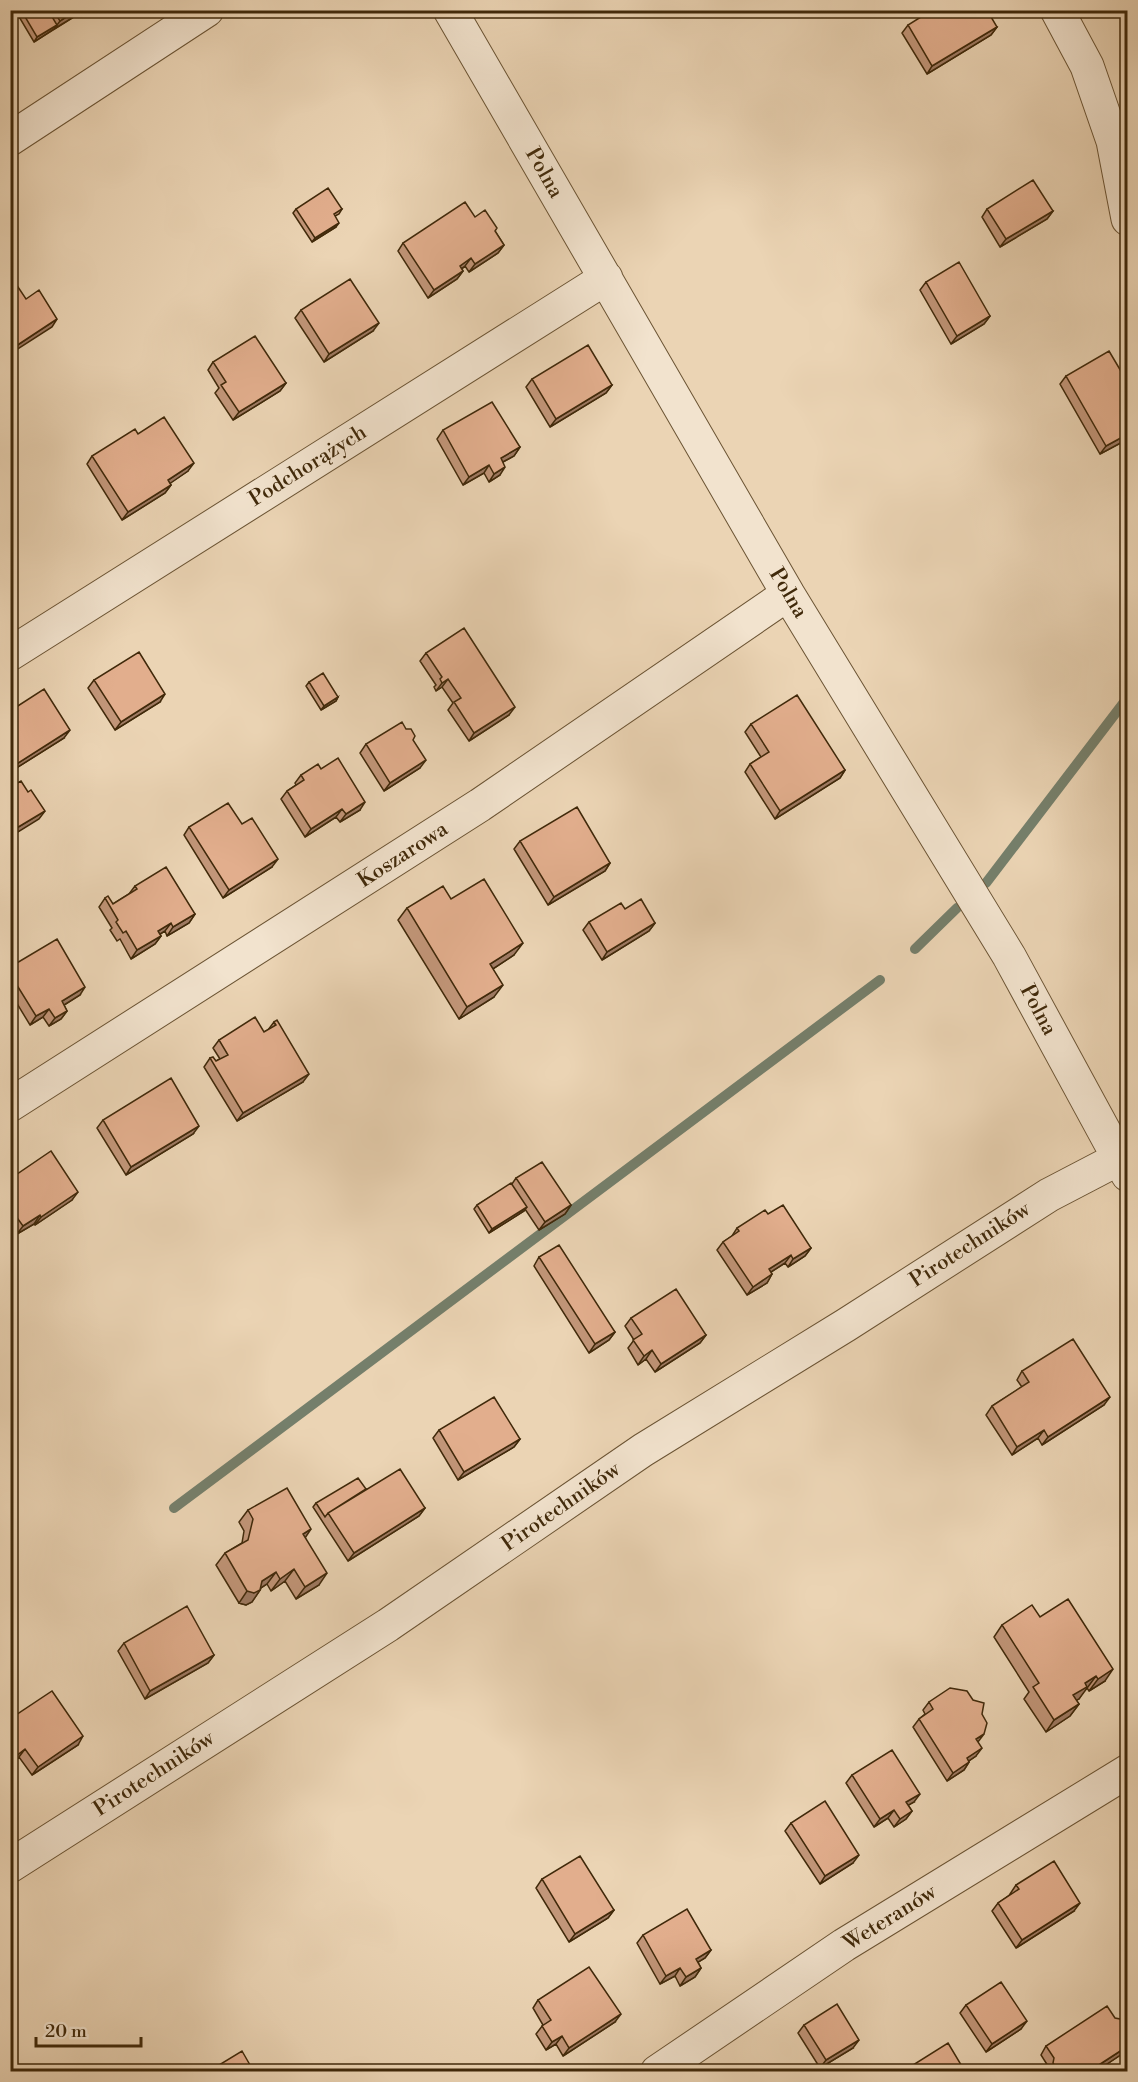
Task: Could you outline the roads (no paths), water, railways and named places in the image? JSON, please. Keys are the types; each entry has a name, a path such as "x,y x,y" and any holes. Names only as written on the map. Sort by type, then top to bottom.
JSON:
{"street":[{"path":"10,138 207,10"},
{"name":"Polna","path":"450,10 788,594 1009,956 1123,1167"},
{"path":"1057,10 1087,66 1113,141 1128,219"},
{"name":"Podchorążych","path":"10,654 606,278"},
{"name":"Koszarowa","path":"10,1105 480,805 788,594"},
{"name":"Pirotechników","path":"10,1866 388,1626 643,1450 846,1325 1048,1195 1123,1167"},
{"name":"Weteranów","path":"657,2072 844,1945 1128,1771"}],"waterway":[{"path":"986,883 1128,697"},
{"path":"915,949 957,908"},
{"path":"174,1508 880,980"}]}
